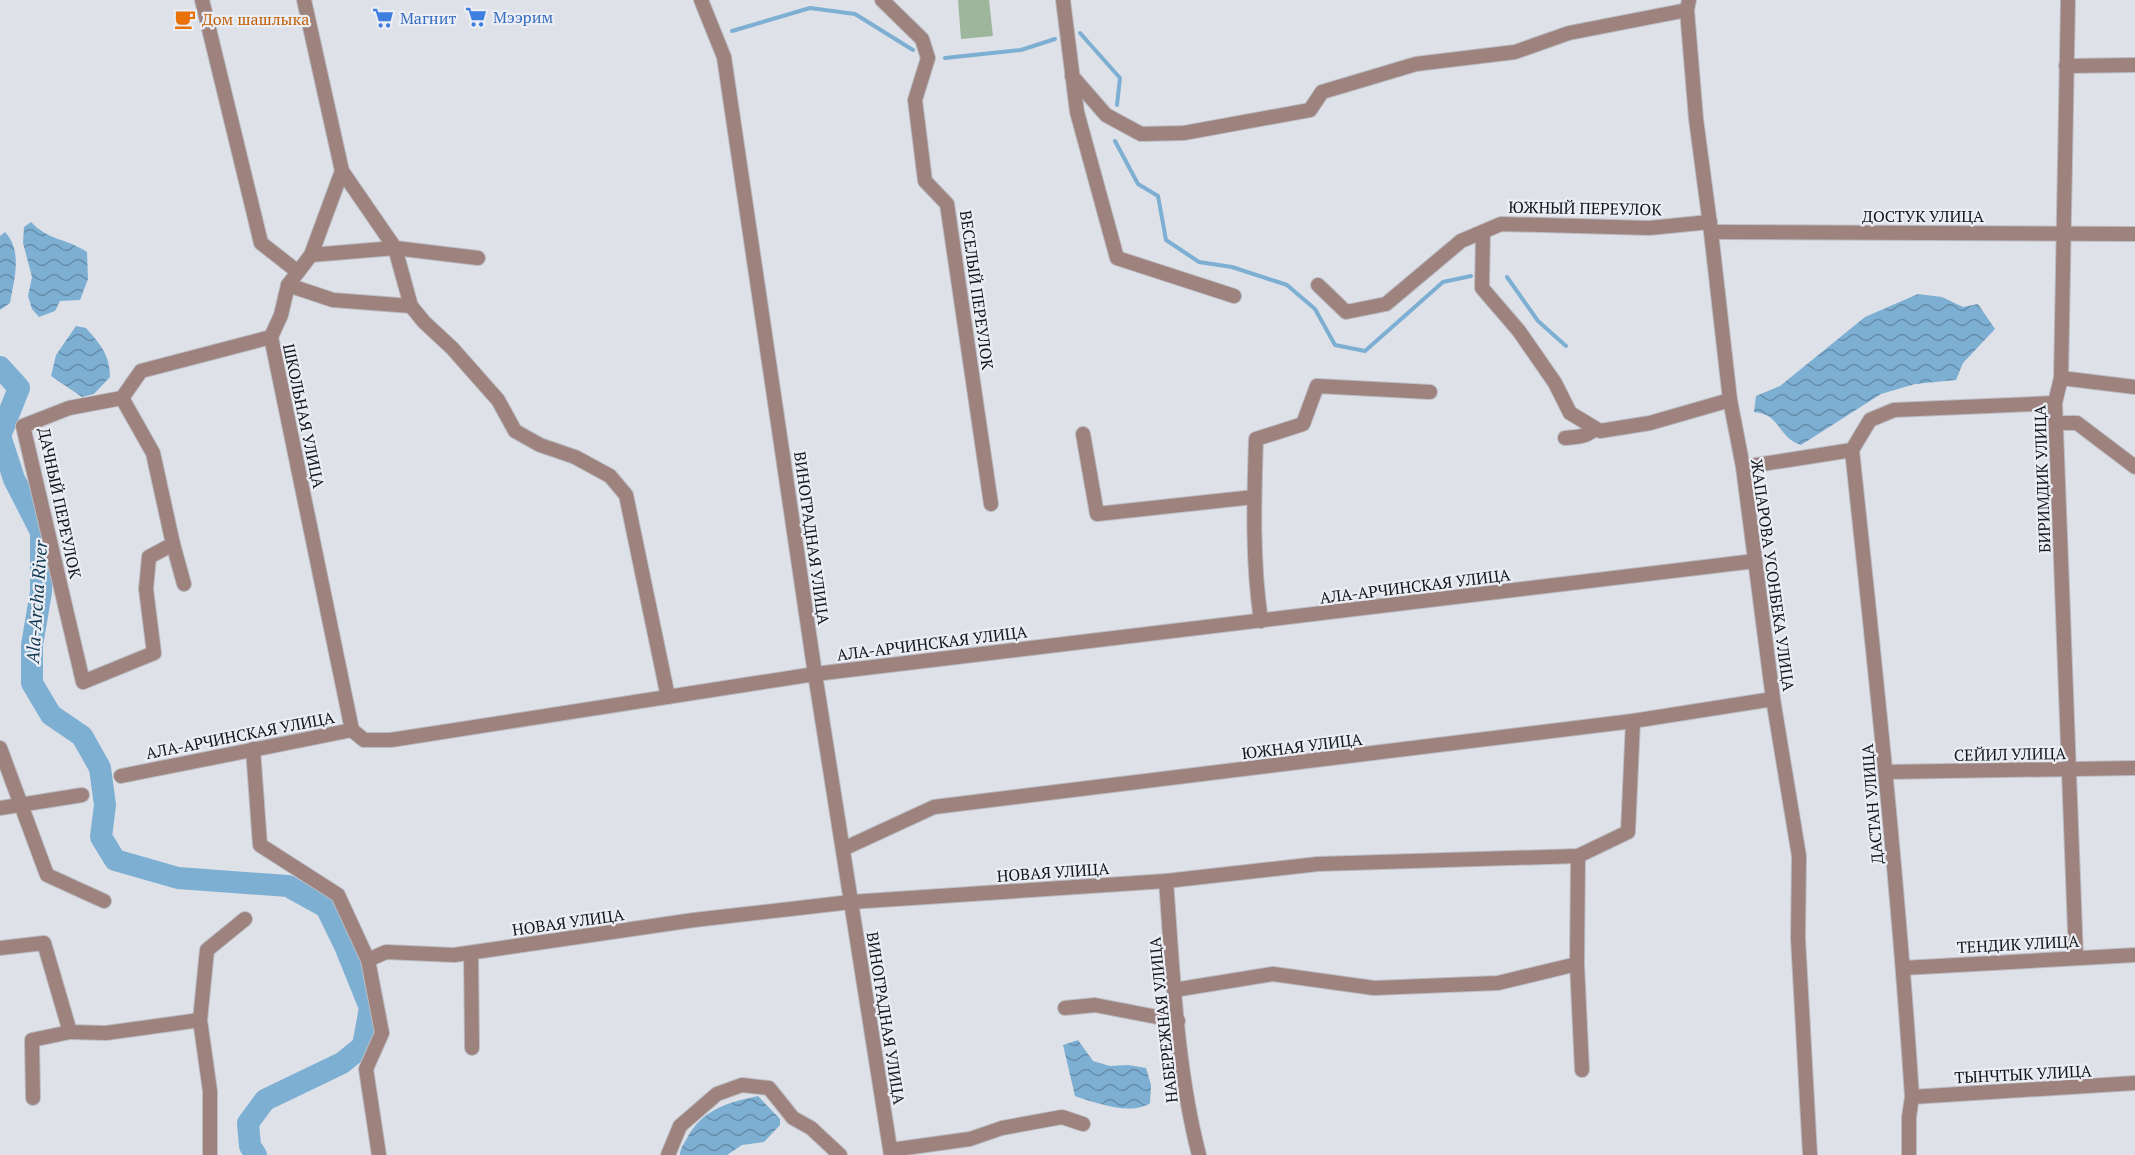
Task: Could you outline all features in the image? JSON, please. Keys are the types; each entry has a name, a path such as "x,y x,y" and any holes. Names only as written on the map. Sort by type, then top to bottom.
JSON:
{"street":[{"path":"202,0 261,243 298,272"},
{"path":"304,0 342,171 395,248 411,306 498,400 514,431 540,445 575,457 610,476 626,495 668,697"},
{"name":"ВИНОГРАДНАЯ УЛИЦА","path":"701,0 724,57 815,674 891,1153"},
{"name":"ВЕСЕЛЫЙ ПЕРЕУЛОК","path":"882,0 921,39 928,58 915,100 925,181 947,204 991,504"},
{"path":"1063,0 1077,112 1117,258 1234,296"},
{"name":"БИРИМДИК УЛИЦА","path":"2068,0 2061,378 2055,403 2055,423 2076,957"},
{"path":"1072,76 1106,116 1141,134 1184,133 1310,110 1322,92 1416,64 1515,52 1569,33 1688,5"},
{"name":"ЖАПАРОВА УСОНБЕКА УЛИЦА","path":"1688,5 1696,119 1730,400 1743,467 1773,699 1799,856 1798,938 1810,1155"},
{"path":"2066,66 2135,65"},
{"name":"ШКОЛЬНАЯ УЛИЦА","path":"342,171 311,255 288,285 281,315 272,336 352,730"},
{"name":"ЮЖНЫЙ ПЕРЕУЛОК","path":"1318,285 1346,312 1386,304 1461,241 1501,224 1649,228 1710,227"},
{"name":"ДОСТУК УЛИЦА","path":"1710,227 2135,234"},
{"path":"1483,232 1482,288 1519,331 1555,384 1570,413 1600,431 1650,423 1730,400"},
{"path":"311,255 395,248 478,258"},
{"path":"288,285 333,300 411,306"},
{"path":"184,585 172,544 153,453 122,398 141,371 272,336"},
{"path":"2061,378 2135,387"},
{"path":"1261,621 1256,589 1254,497 1256,439 1303,424 1317,386 1430,392"},
{"name":"ДАЧНЫЙ ПЕРЕУЛОК","path":"122,398 69,408 23,426 82,682 154,653 146,589 149,557 172,544"},
{"path":"1743,467 1852,450 1870,420 1894,410 2055,403"},
{"path":"2055,423 2077,423 2135,467"},
{"path":"1565,438 1580,437 1595,429"},
{"path":"1083,434 1097,514 1254,497"},
{"name":"ДАСТАН УЛИЦА","path":"1852,450 1904,968 1912,1097 1909,1117 1909,1155"},
{"name":"АЛА-АРЧИНСКАЯ УЛИЦА","path":"121,776 352,730 364,740 391,740 815,674 1755,561"},
{"name":"ЮЖНАЯ УЛИЦА","path":"843,849 934,807 1634,721 1773,699"},
{"name":"НОВАЯ УЛИЦА","path":"368,960 386,952 454,955 694,920 851,902 1166,881 1318,864 1578,856 1628,832 1634,721"},
{"path":"0,748 47,875 104,901"},
{"path":"253,749 260,845 338,895 368,960 382,1033 366,1070 380,1155"},
{"name":"СЕЙИЛ УЛИЦА","path":"1886,772 2135,768"},
{"path":"0,808 82,795"},
{"path":"1578,856 1577,964 1582,1070"},
{"name":"НАБЕРЕЖНАЯ УЛИЦА","path":"1166,881 1174,990 1190,1119 1199,1155"},
{"path":"210,1155 210,1091 200,1020 207,950 245,919"},
{"path":"0,948 44,943 70,1032"},
{"path":"471,953 472,1048"},
{"name":"ТЕНДИК УЛИЦА","path":"1904,968 2135,955"},
{"path":"1174,990 1273,974 1374,988 1498,983 1577,964"},
{"path":"1065,1008 1095,1005 1178,1021"},
{"path":"33,1098 32,1040 70,1032 106,1034 200,1020"},
{"name":"ТЫНЧТЫК УЛИЦА","path":"1912,1097 2135,1083"},
{"path":"668,1155 680,1126 717,1094 742,1085 769,1088 794,1118 812,1128 840,1155"},
{"path":"1901,1155 1909,1117"},
{"path":"891,1153 970,1139 1002,1128 1062,1118 1083,1124"}],"green space":[{"path":"958,0 989,0 993,36 961,39"}],"water":[{"path":"31,222 44,233 87,252 88,279 80,300 60,301 55,311 39,317 32,309 28,296 32,277 23,243 24,227"},
{"path":"5,232 14,248 16,266 10,303 0,310 0,236"},
{"path":"1918,294 1942,297 1963,307 1978,304 1995,329 1963,363 1956,380 1915,384 1881,394 1801,445 1787,437 1769,417 1754,412 1756,396 1780,386 1865,317"},
{"path":"76,326 86,328 96,339 106,356 110,369 110,377 94,394 82,397 51,376 56,355"},
{"path":"1078,1040 1093,1061 1110,1066 1128,1065 1146,1068 1151,1085 1150,1103 1134,1108 1113,1107 1075,1096 1063,1045"},
{"path":"758,1096 780,1119 780,1125 764,1142 742,1145 727,1155 680,1155 682,1146 700,1120 726,1105"}],"waterway":[{"path":"732,31 810,8 855,14 913,50"},
{"path":"1080,33 1120,78 1117,105"},
{"path":"945,58 1021,50 1055,39"},
{"path":"1115,141 1138,184 1158,196 1166,240 1199,262 1232,267 1287,285 1315,309 1335,345 1365,351 1443,282 1471,276"},
{"path":"1507,277 1538,321 1566,346"},
{"name":"Ala-Archa River","path":"0,367 19,388 0,436 14,479 41,532 41,592 32,645 32,683 51,715 82,736 100,768 105,805 101,837 115,860 178,878 288,886 326,907 345,946 370,1008 363,1046 342,1063 265,1100 248,1123 250,1146 256,1155"}],"place":[{"name":"Мээрим","path":"476,17"},
{"name":"Магнит","path":"383,18"},
{"name":"Дом шашлыка","path":"185,19"}]}
